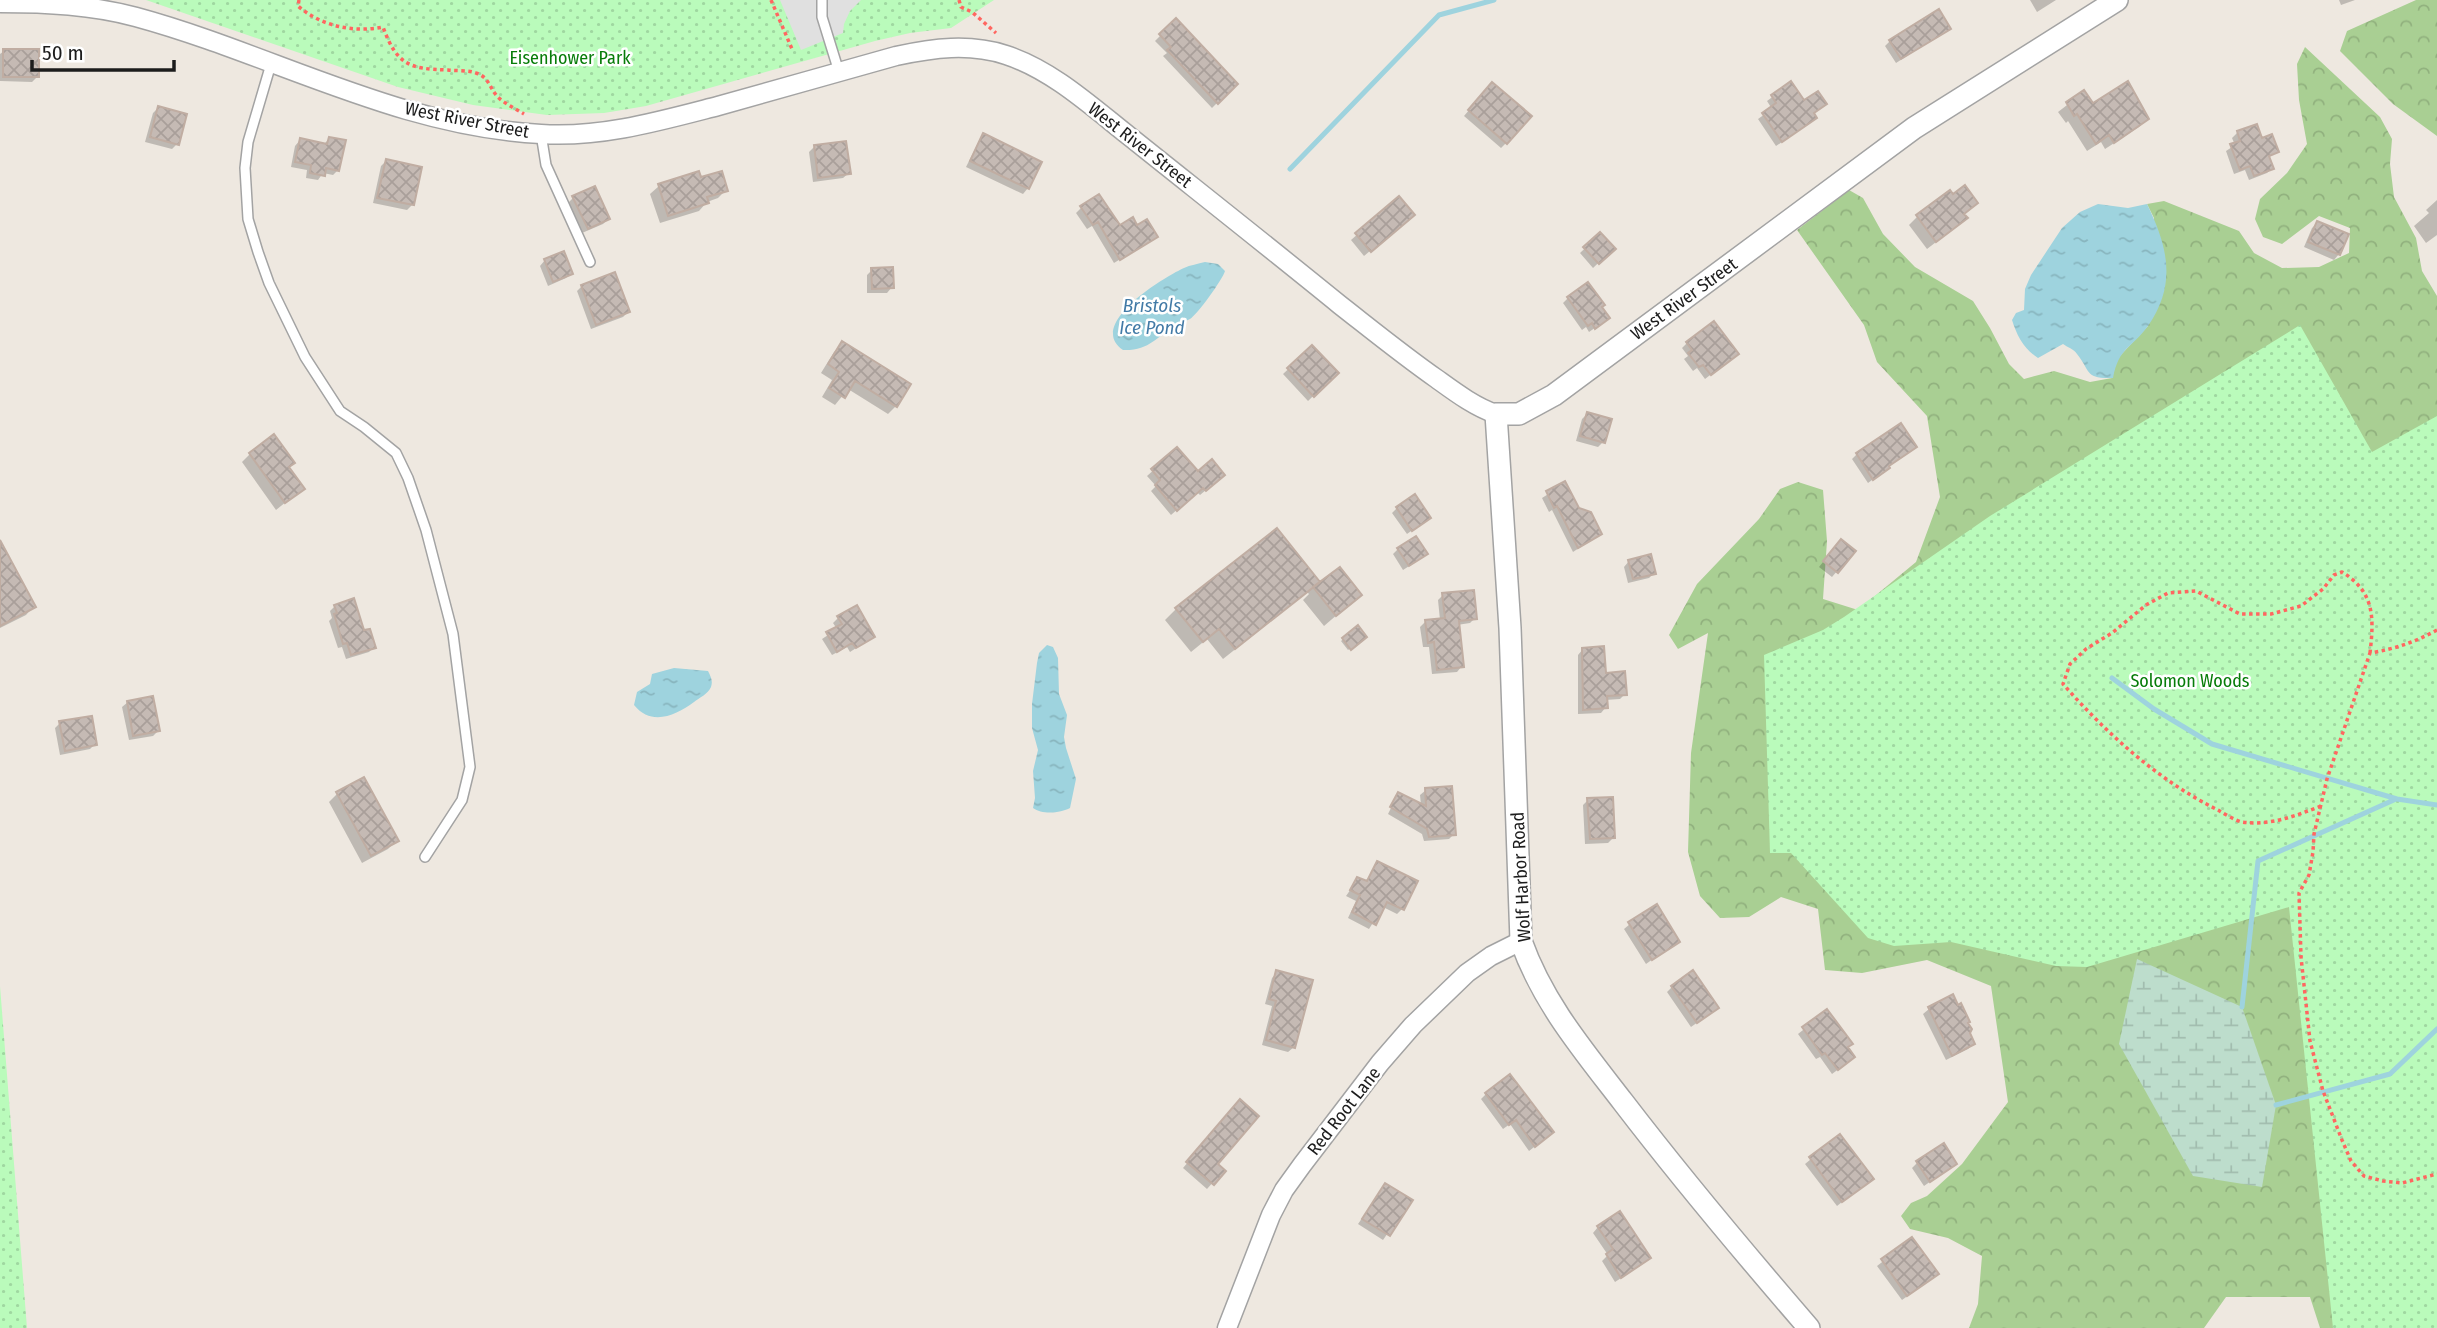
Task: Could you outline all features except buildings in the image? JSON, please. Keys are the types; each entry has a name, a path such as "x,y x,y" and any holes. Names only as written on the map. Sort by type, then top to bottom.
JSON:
{"street":[{"name":"West River Street","path":"0,3 92,8 136,17 410,111 472,125 541,134 583,134 649,123 896,56 946,47 989,50 1027,63 1052,77 1404,356 1482,409 1511,416 1526,412 1554,395 1914,128 2117,0"},
{"name":"Wolf Harbor Road","path":"1496,414 1510,628 1521,941 1538,982 1570,1035 1736,1244 1808,1328"},
{"name":"Red Root Lane","path":"1227,1328 1271,1215 1284,1190 1302,1165 1380,1063 1413,1026 1467,973 1491,956 1521,941"}],"lane":[{"path":"822,0 822,17 839,72"},
{"path":"271,64 248,142 245,168 248,219 258,252 269,283 305,357 340,411 396,453 408,478 426,530 453,634 470,767 462,800 425,857"},
{"path":"541,134 546,165 590,261"}],"path":[{"path":"299,0 298,6 312,18 363,31 383,27 390,48 397,57 410,65 476,73 488,80 498,97 528,117 541,134"},
{"path":"771,0 792,49"},
{"path":"2321,806 2270,822 2239,821 2203,803 2148,765 2090,714 2063,684 2070,664 2146,605 2168,593 2196,591 2240,614 2271,614 2301,606 2323,589 2334,575 2342,572 2353,579 2372,607 2374,626 2370,653 2345,732 2335,751 2314,834 2309,875 2299,893 2310,1041 2323,1091 2351,1161 2364,1176 2402,1183 2437,1174"},
{"path":"2370,653 2394,649 2437,630"}],"green space":[{"name":"Eisenhower Park","path":"146,0 994,0 951,28 875,41 646,106 604,113 547,115 473,105 398,87"},
{"path":"2416,0 2437,0 2437,136 2393,104 2340,51 2347,31"},
{"path":"2305,47 2380,117 2392,139 2390,164 2394,197 2416,238 2422,271 2437,296 2437,1328 2320,1328 2310,1297 2226,1297 2204,1328 1969,1328 1978,1304 1982,1256 1948,1238 1910,1229 1901,1216 1911,1203 1927,1196 1962,1164 2008,1102 1991,986 1927,960 1862,973 1825,970 1818,909 1781,897 1749,917 1720,918 1700,896 1688,852 1691,753 1708,633 1678,649 1669,635 1697,584 1759,519 1780,489 1798,482 1823,490 1827,541 1823,599 1858,610 1916,562 1940,497 1927,416 1877,362 1864,325 1797,230 1849,190 1863,198 1883,234 1915,267 1973,301 2009,364 2024,379 2054,371 2090,382 2112,378 2117,359 2148,326 2154,218 2147,204 2164,201 2239,231 2254,253 2282,268 2319,267 2349,253 2350,228 2319,216 2282,244 2263,237 2255,219 2260,199 2287,173 2307,144 2299,100 2297,64"},
{"name":"Solomon Woods","path":"2300,325 2372,452 2437,416 2437,1328 2333,1328 2289,907 2087,967 2056,966 1951,942 1894,946 1868,938 1791,853 1770,853 1764,655 1823,630 1990,516"},
{"path":"2137,959 2242,1007 2276,1105 2262,1187 2193,1176 2119,1044"},
{"path":"0,986 27,1328 0,1328"}],"shaded area":[{"path":"780,0 861,0 850,11 843,33 801,50"}],"water":[{"path":"2098,204 2128,208 2147,204 2160,235 2166,265 2163,295 2157,310 2142,334 2122,354 2113,378 2097,377 2089,373 2076,352 2063,344 2038,358 2022,342 2012,320 2016,313 2024,310 2025,289 2031,275 2062,228 2080,212"},
{"name":"Bristols Ice Pond","path":"1205,262 1218,264 1225,271 1215,289 1193,316 1146,346 1123,350 1114,340 1114,328 1131,303 1174,273"},
{"path":"1047,645 1053,647 1058,658 1059,694 1067,715 1064,737 1076,779 1070,808 1041,812 1033,808 1033,771 1038,750 1032,728 1032,704 1039,653"},
{"path":"674,668 708,671 712,681 710,689 687,707 664,717 648,716 641,712 634,705 637,692 650,684 652,674"}],"waterway":[{"path":"1290,169 1439,15 1494,0"},
{"path":"2112,678 2154,709 2212,744 2397,799 2437,805"},
{"path":"2242,1007 2258,861 2396,799"},
{"path":"2276,1105 2390,1074 2437,1029"}]}
